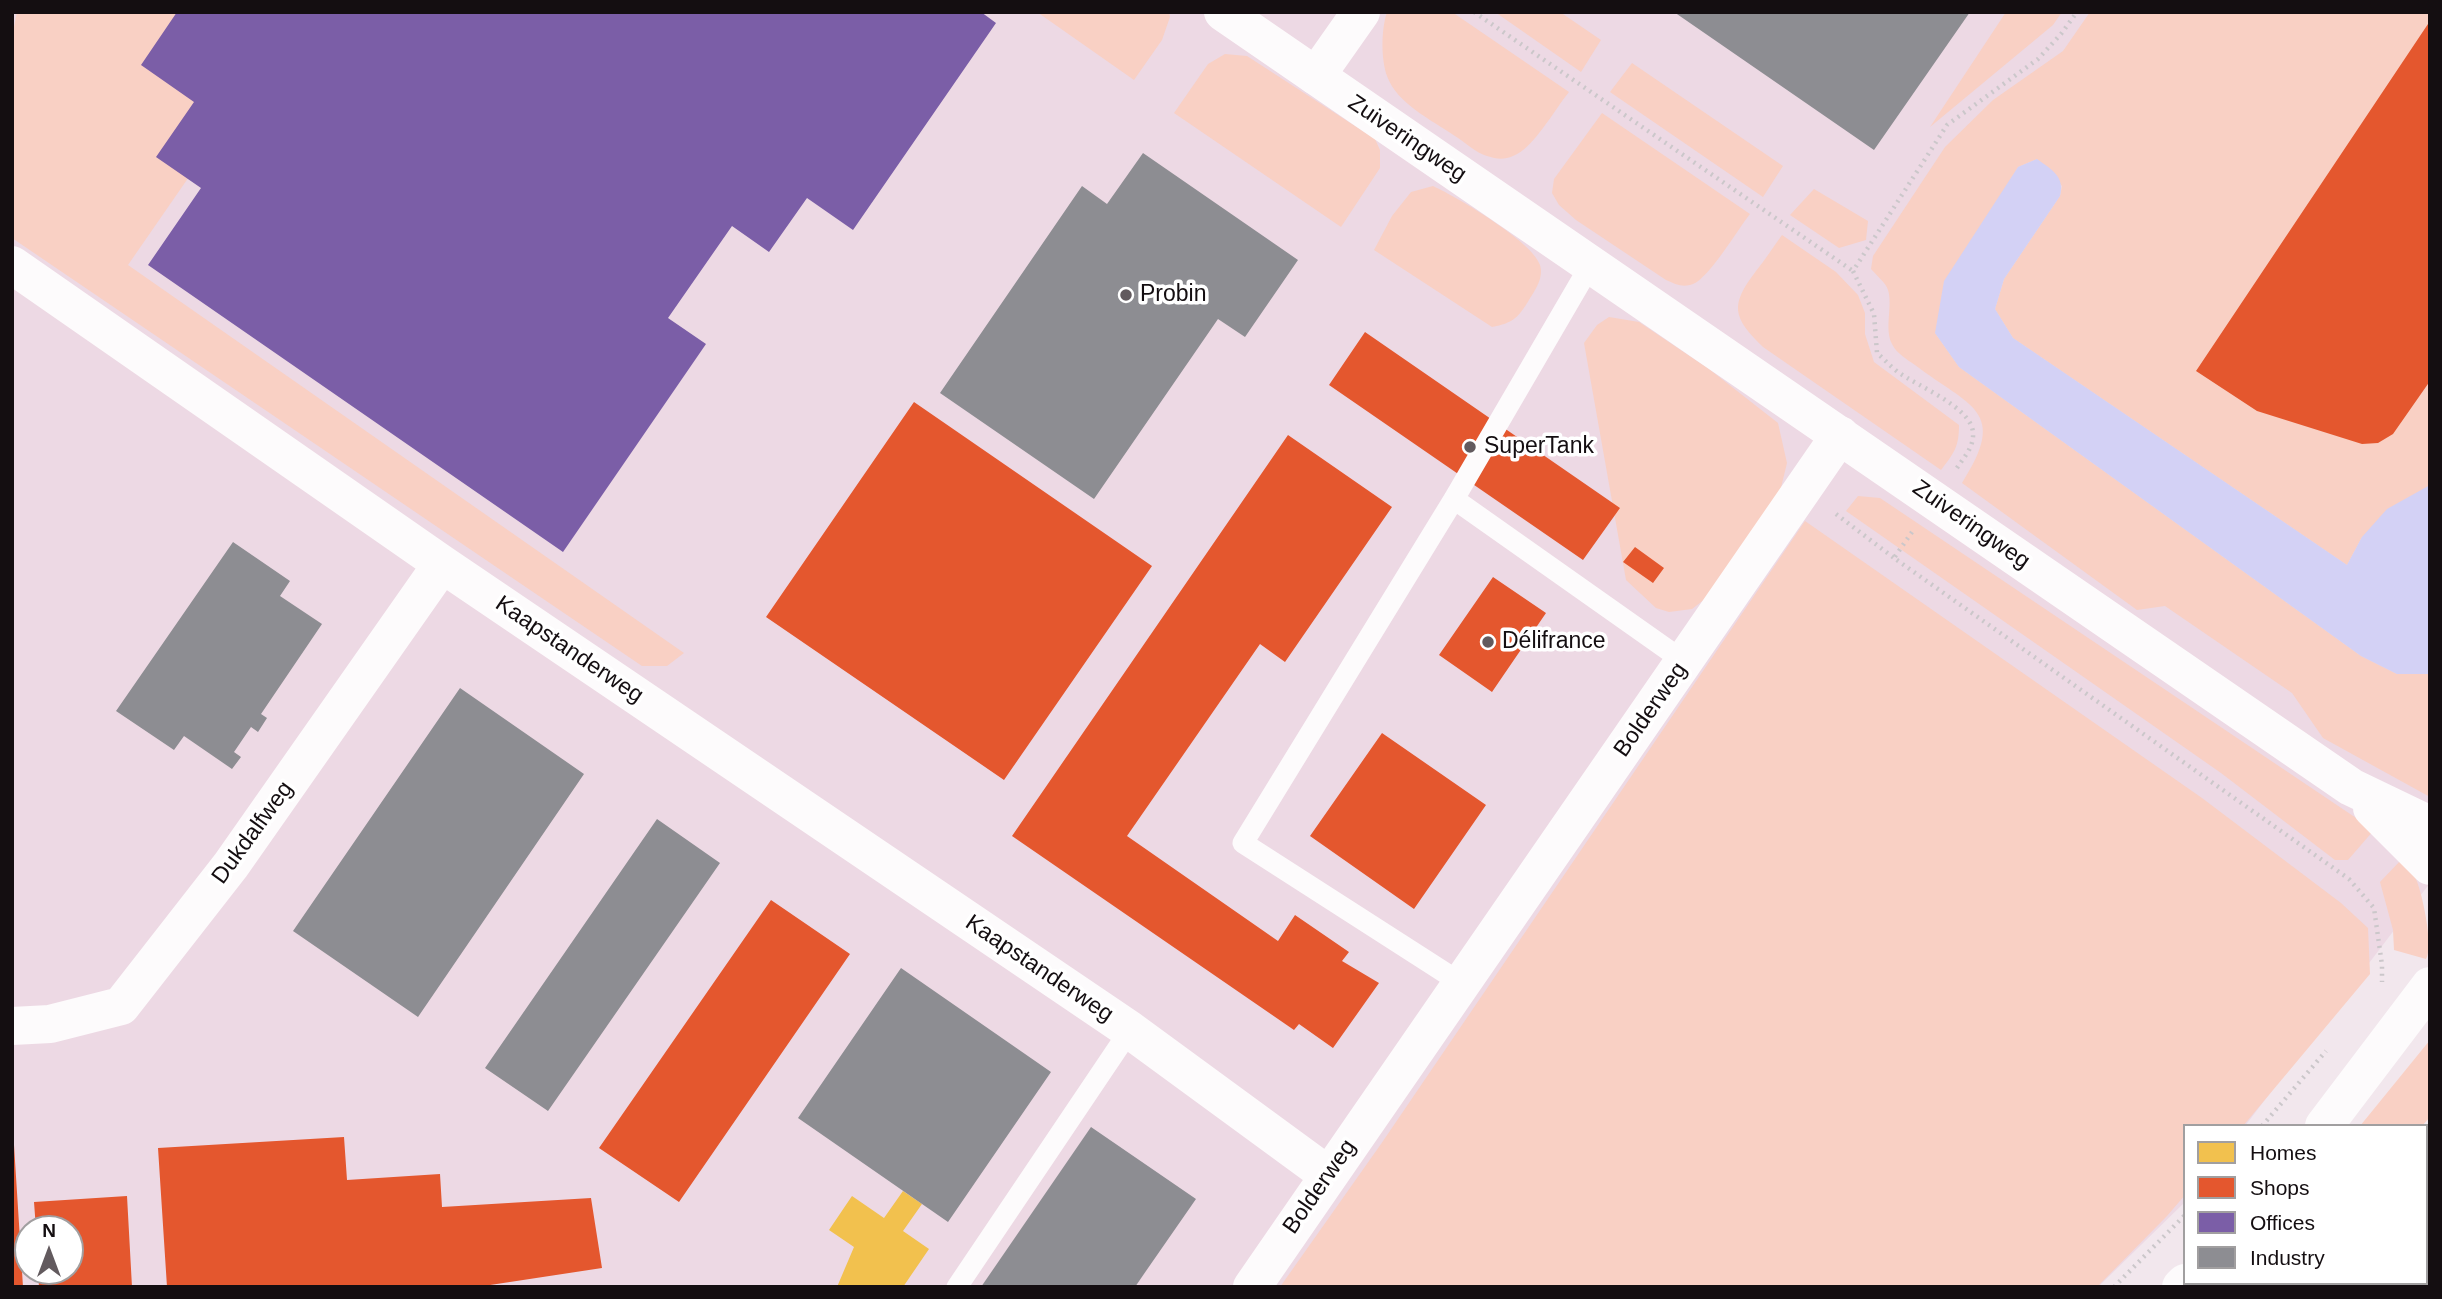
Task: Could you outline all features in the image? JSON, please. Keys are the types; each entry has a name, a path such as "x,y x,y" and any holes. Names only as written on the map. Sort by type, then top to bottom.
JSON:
{"street":[{"name":"Zuiveringweg","path":"1223,12 2351,787 2430,825"},
{"path":"1316,76 1362,12"},
{"name":"Kaapstanderweg","path":"12,265 442,564 1130,1030 1328,1175"},
{"name":"Bolderweg","path":"1252,1287 1840,435"},
{"name":"Dukdalfweg","path":"12,1026 50,1024 121,1006 232,865 442,564"},
{"name":"Zuiveringweg","path":"2351,787 2430,866"},
{"path":"2326,1124 2430,986"}],"lane":[{"path":"1461,984 1243,842 1454,499 1591,264"},
{"path":"1454,499 1685,662"},
{"name":"Kaapstanderweg","path":"957,1287 1130,1030"}],"path":[{"path":"1475,12 1853,271"},
{"path":"1804,490 1894,558"},
{"path":"2114,1287 2183,1217"}],"shaded area":[{"path":"12,12 2430,12 2430,883 2247,1124 2183,1124 2183,1204 2098,1287 12,1287"},
{"path":"17,12 303,12 128,265 684,653 667,666 642,666 12,238 12,37"},
{"path":"1037,12 1169,12 1170,17 1162,40 1134,80"},
{"path":"1387,12 1452,12 1569,92 1536,137 1521,152 1503,159 1483,155 1416,110 1392,86 1385,69 1383,53"},
{"path":"1495,12 1560,12 1601,40 1581,72"},
{"path":"2006,12 2062,12 2053,25 1930,127"},
{"path":"2090,12 2430,12 2430,485 2362,537 2347,565 2013,338 1995,309 2004,279 2060,196 2062,186 2037,159 2018,167 1935,333 1959,367 2361,656 2397,674 2430,674 2430,797 2323,738 2292,693 2165,606 2137,610 1962,483 1976,459 1982,440 1982,425 1977,412 1902,356 1892,344 1888,290 1871,269 1873,256 1945,147 1993,100 2063,51"},
{"path":"1225,54 1247,56 1375,139 1380,150 1380,168 1341,227 1174,113 1208,64"},
{"path":"1632,63 1783,166 1763,197 1610,92"},
{"path":"1602,113 1750,214 1707,273 1693,284 1682,286 1666,280 1576,220 1559,205 1552,193 1554,179"},
{"path":"1433,186 1476,210 1524,244 1534,255 1540,265 1540,279 1522,311 1514,319 1492,327 1374,250 1392,216 1411,192"},
{"path":"1814,189 1868,221 1866,240 1839,248 1790,215"},
{"path":"1782,235 1836,272 1858,295 1865,313 1865,334 1874,362 1959,425 1955,449 1941,470 1763,347 1745,327 1738,310 1742,293"},
{"path":"1609,317 1639,322 1709,369 1778,423 1787,463 1778,500 1714,592 1692,609 1669,612 1656,608 1626,580 1584,343 1597,325"},
{"path":"1858,496 1880,498 2374,830 2348,860 2335,860 2221,773 1846,511"},
{"path":"1805,521 2202,798 2341,903 2368,928 2370,974 2245,1124 2183,1124 2183,1197 2097,1287 1280,1287 1381,1144"},
{"path":"2402,859 2415,877 2421,894 2429,943 2426,959 2394,950 2393,930 2380,882"},
{"path":"2430,1040 2430,1117 2424,1124 2362,1124"},
{"path":"2430,1202 2430,1284 2427,1287 2357,1287 2428,1285"}],"water":[{"path":"2037,159 2056,174 2061,189 2060,196 2004,279 1995,309 2013,338 2347,565 2362,537 2387,509 2430,485 2430,674 2397,674 2361,656 1959,367 1935,333 1944,281 2018,167"}],"building: Homes":[{"path":"903,1191 922,1204 903,1231 929,1249 903,1287 837,1287 854,1247 829,1230 852,1196 884,1218"}],"building: Shops":[{"path":"2430,21 2430,381 2393,434 2378,443 2362,444 2257,411 2196,371"},
{"path":"1365,332 1620,508 1583,560 1329,385"},
{"path":"914,402 1152,566 1004,780 766,617"},
{"path":"1288,435 1392,507 1285,662 1260,644 1127,836 1278,941 1295,915 1349,952 1342,961 1379,983 1333,1048 1299,1024 1294,1030 1012,836"},
{"path":"1635,547 1664,568 1653,583 1623,562"},
{"path":"1493,577 1546,613 1492,692 1439,655"},
{"path":"1382,733 1486,805 1414,909 1310,836"},
{"path":"771,900 850,954 679,1202 599,1148"},
{"path":"344,1137 347,1180 440,1174 442,1207 591,1198 602,1268 477,1287 167,1287 158,1148"},
{"path":"14,1145 18,1215 14,1215 14,1285 23,1287 12,1287"},
{"path":"127,1196 132,1287 39,1287 84,1285 84,1215 35,1215 34,1202"}],"building: Offices":[{"path":"177,12 981,12 996,23 853,230 807,198 769,252 732,226 668,318 706,344 563,552 148,265 201,188 156,157 194,102 141,65"}],"building: Industry":[{"path":"1674,12 1970,12 1874,150"},
{"path":"1143,153 1298,260 1245,337 1218,319 1094,499 940,393 1082,186 1107,204"},
{"path":"233,542 290,581 280,596 322,624 261,714 267,718 258,732 251,727 234,752 241,757 232,769 184,736 174,750 116,711"},
{"path":"460,688 584,774 418,1017 293,931"},
{"path":"657,819 720,863 548,1111 485,1068"},
{"path":"901,968 1051,1072 948,1222 798,1118"},
{"path":"1091,1127 1196,1199 1135,1287 981,1287"}],"place":[{"name":"Probin","path":"1126,295"},
{"name":"SuperTank","path":"1470,447"},
{"name":"Délifrance","path":"1488,642"}]}
